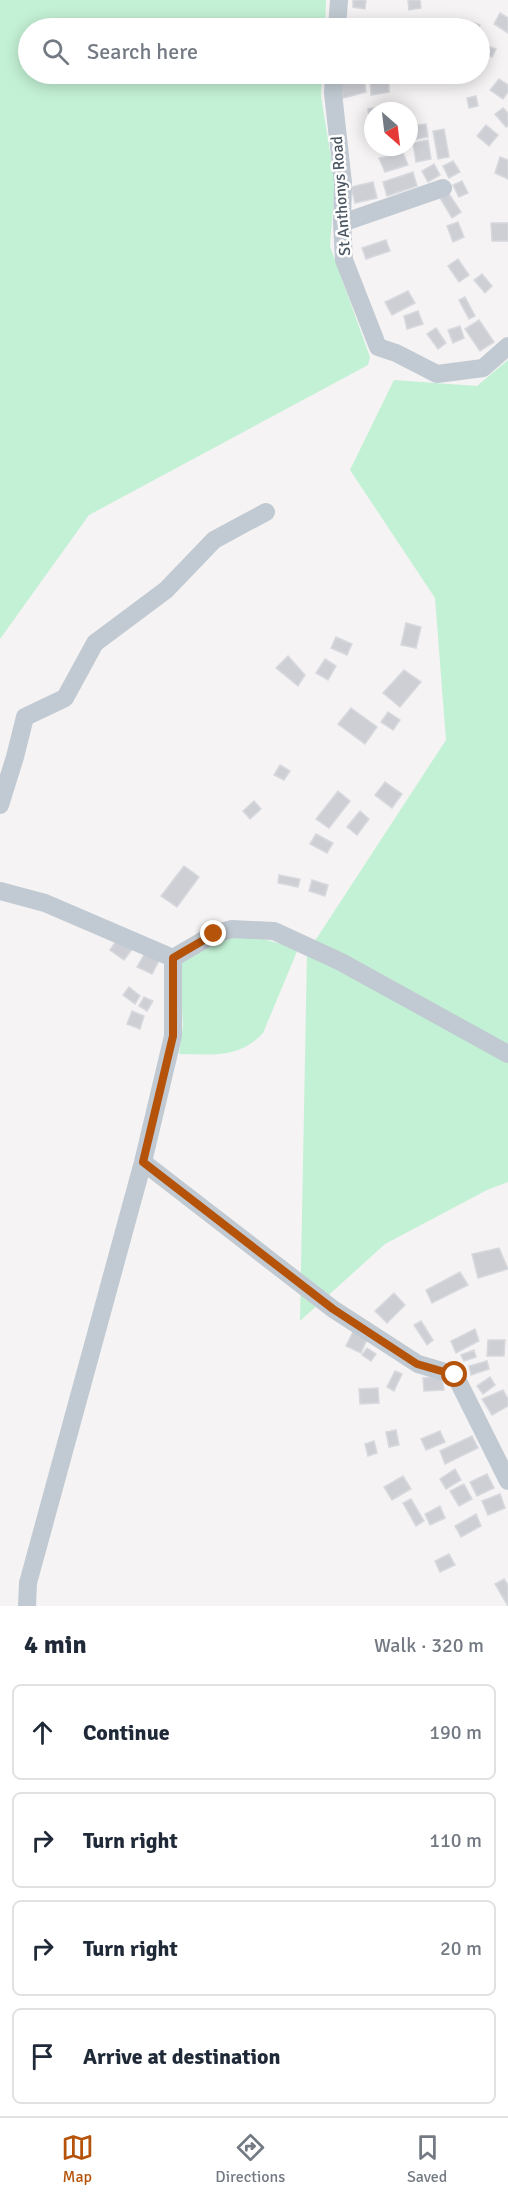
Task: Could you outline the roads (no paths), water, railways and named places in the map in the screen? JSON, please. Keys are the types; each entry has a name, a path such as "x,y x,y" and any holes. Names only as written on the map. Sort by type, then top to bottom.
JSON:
{"street":[{"path":"338,18 339,0"},
{"name":"St Anthonys Road","path":"333,84 344,183 342,223 345,260 378,347 396,353 437,374 483,368 508,346"},
{"path":"342,223 443,188"},
{"path":"0,805 25,717 65,698 94,643 166,590 214,540 266,512"},
{"path":"0,891 45,903 173,958"},
{"path":"173,958 214,934 232,929 274,931 341,962 508,1054"},
{"path":"27,1606 28,1583 143,1162 173,1036 173,958"},
{"path":"143,1162 333,1309 417,1364 455,1375 508,1481"}]}
